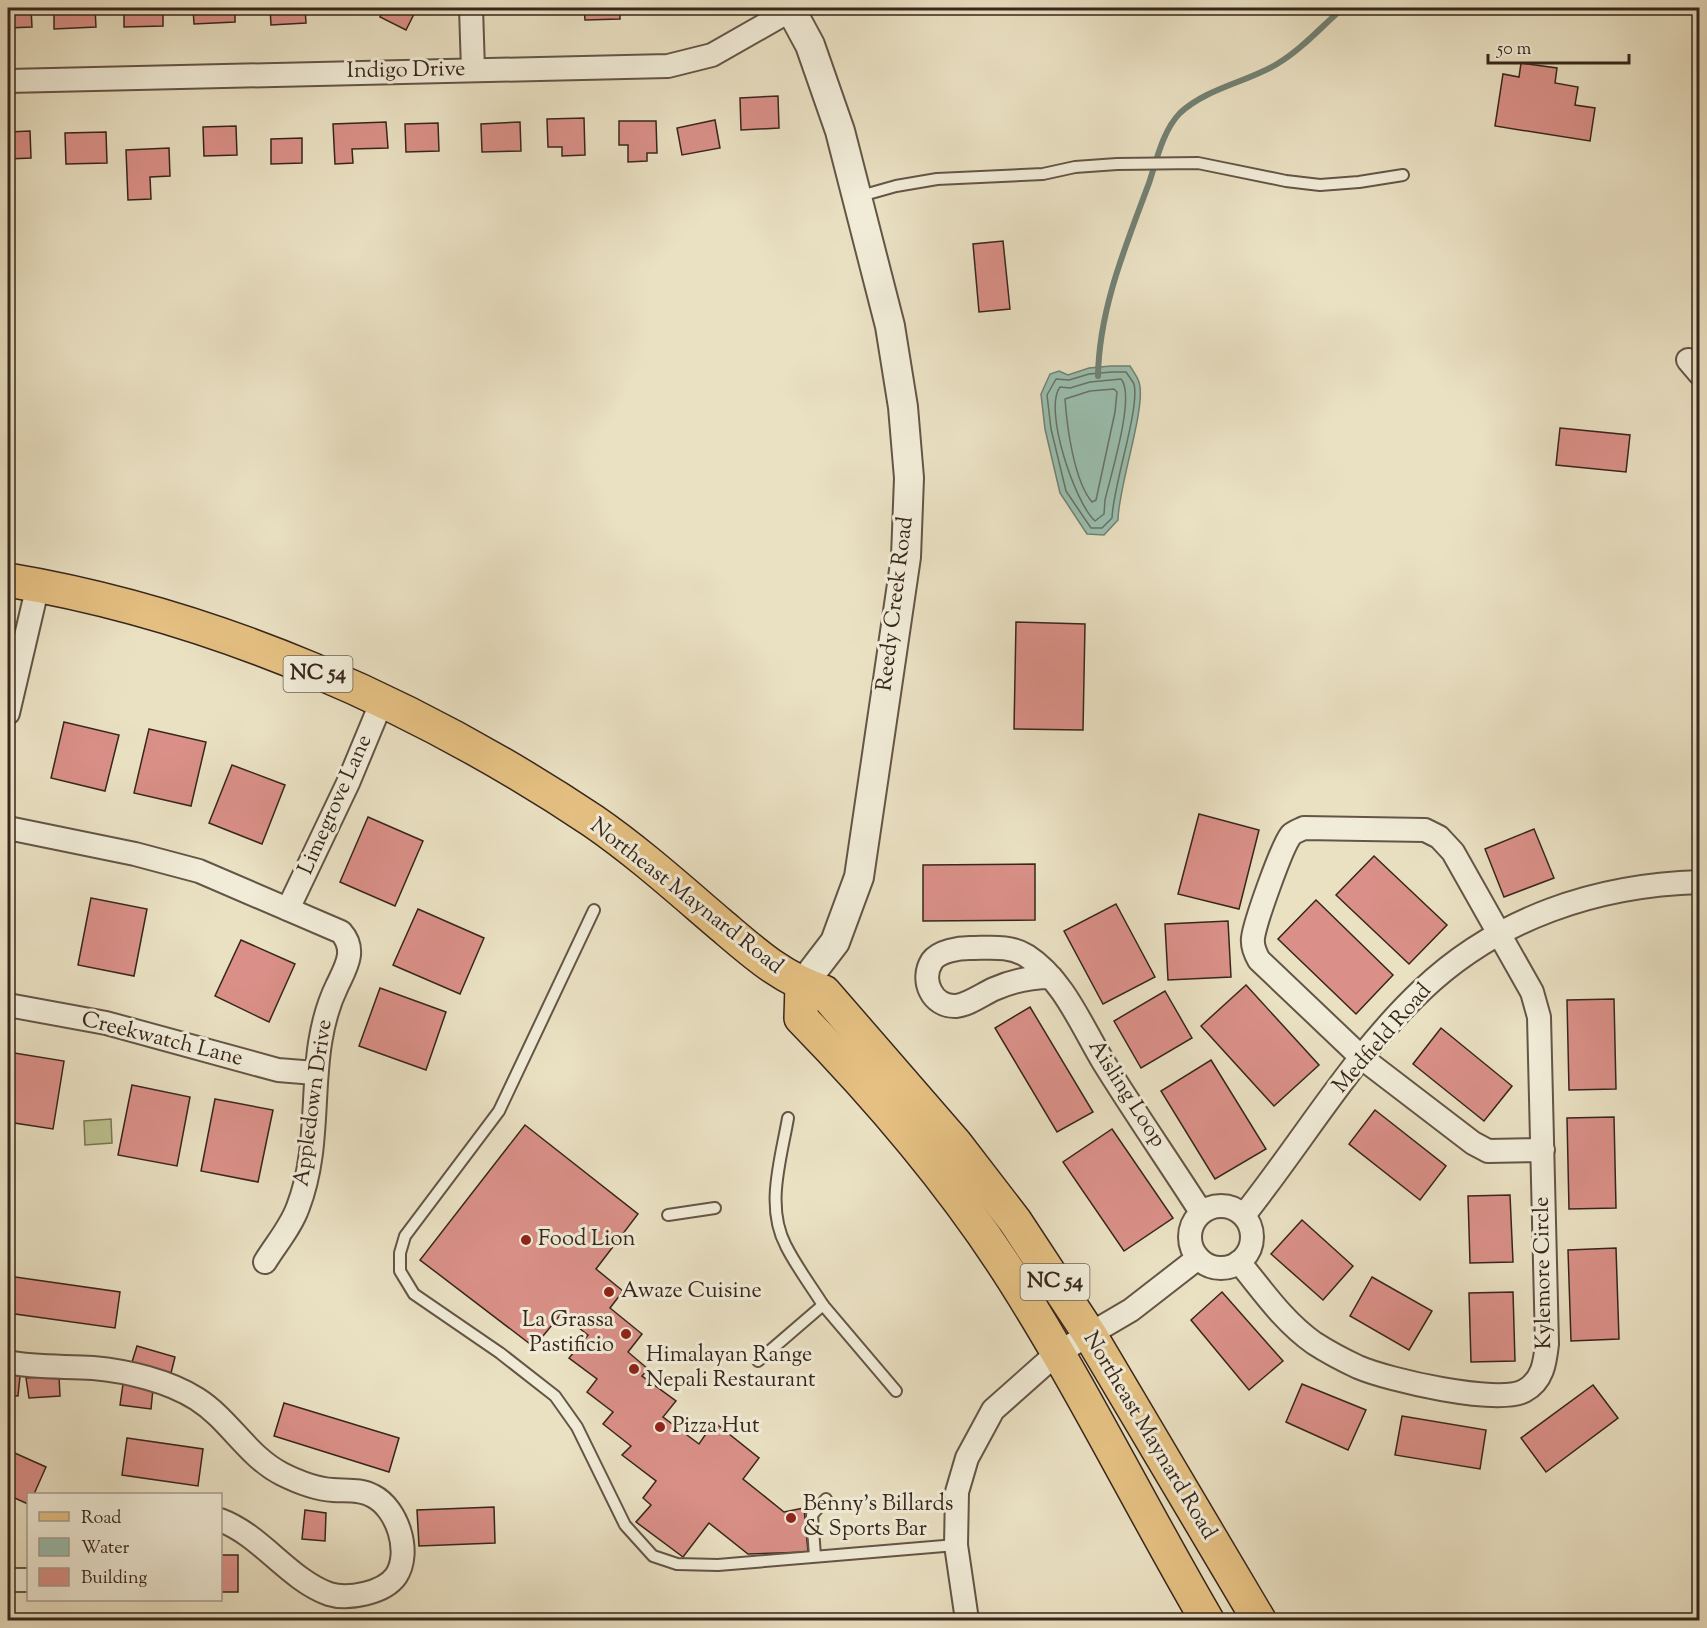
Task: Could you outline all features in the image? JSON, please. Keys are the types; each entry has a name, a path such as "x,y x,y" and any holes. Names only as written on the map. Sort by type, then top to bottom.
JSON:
{"main road":[{"name":"Northeast Maynard Road","path":"23,583 84,595 245,641 382,701 489,757 594,822 658,871 778,972 802,985 824,992 837,1004 955,1143 1014,1221 1090,1335 1259,1620"},
{"name":"Northeast Maynard Road","path":"802,985 801,1018 841,1059 936,1168 1015,1282 1207,1620"}],"street":[{"path":"471,8 473,70"},
{"name":"Indigo Drive","path":"8,81 668,66 712,55 790,9"},
{"name":"Reedy Creek Road","path":"790,9 810,45 827,92 890,326 903,407 909,478 906,557 859,877 835,942 802,985"},
{"path":"8,713 23,583"},
{"name":"Limegrove Lane","path":"288,909 348,783 382,701"},
{"name":"Appledown Drive","path":"8,828 177,864 226,880 341,932 349,946 348,963 328,1005 321,1028 315,1073 314,1131 308,1173 298,1207 265,1262"},
{"name":"Kylemore Circle","path":"1239,1262 1292,1326 1322,1348 1359,1368 1435,1387 1499,1397 1515,1395 1534,1384 1545,1362 1539,1017 1532,992 1448,845 1425,830 1304,828 1292,834 1266,896 1253,938 1254,951 1259,960 1362,1058"},
{"name":"Medfield Road","path":"1244,1215 1362,1058 1438,976 1498,934 1567,903 1620,889 1700,882"},
{"name":"Aisling Loop","path":"1051,977 1017,981 956,1006 939,1002 928,990 926,974 933,959 942,953 965,948 1013,949 1029,957 1051,977 1201,1212"},
{"name":"Creekwatch Lane","path":"8,1005 106,1023 278,1070 315,1073"},
{"path":"1362,1058 1467,1139 1488,1151 1543,1150"},
{"path":"1218,1205 1236,1209 1244,1215 1253,1234 1247,1255 1239,1262 1222,1268 1205,1264 1198,1258 1190,1240 1194,1220 1201,1212 1218,1205"},
{"path":"967,1620 956,1545 957,1492 967,1458 993,1410 1056,1354 1131,1310 1198,1258"},
{"path":"8,1362 130,1374 197,1399 214,1413 260,1461 281,1473 306,1485 333,1490 354,1490 374,1496 393,1516 401,1534 402,1556 396,1576 375,1590 351,1598 330,1594 310,1583 254,1541 222,1521"},
{"path":"8,1580 27,1581"}],"lane":[{"path":"856,197 896,186 937,179 1043,174 1117,164 1198,163 1286,182 1320,185 1403,175"},
{"path":"594,910 499,1111 405,1236 400,1253 400,1271 414,1294 500,1353 555,1396 577,1426 625,1525 653,1556 677,1564 718,1565 956,1545"},
{"path":"788,1118 776,1189 777,1222 785,1245 823,1305 896,1391"},
{"path":"668,1215 715,1208"},
{"path":"758,1361 823,1305"},
{"path":"815,1556 812,1515 825,1499"}],"shaded area":[{"path":"111,1119 112,1143 85,1145 84,1121"}],"water":[{"path":"1130,366 1139,382 1139,409 1122,488 1118,520 1104,535 1087,534 1060,493 1045,429 1041,394 1050,374 1059,371 1068,375 1089,368"}],"building":[{"path":"8,8 31,8 32,27 8,28"},
{"path":"54,8 95,8 96,27 54,29"},
{"path":"124,8 163,8 163,26 124,27"},
{"path":"193,8 235,8 235,22 194,24"},
{"path":"270,8 305,8 306,23 271,25"},
{"path":"385,8 417,8 406,30 380,17"},
{"path":"525,8 560,8 560,9 525,10"},
{"path":"584,8 620,8 620,19 585,20"},
{"path":"663,8 692,8 664,14"},
{"path":"1521,63 1557,68 1555,83 1578,87 1575,105 1595,108 1590,141 1495,126 1503,74 1519,77"},
{"path":"778,96 779,128 741,130 740,98"},
{"path":"584,118 585,155 562,156 562,147 548,147 547,119"},
{"path":"715,120 720,148 682,155 677,128"},
{"path":"619,121 656,121 657,153 647,153 647,161 628,162 628,145 619,145"},
{"path":"386,122 388,148 352,149 353,163 335,164 333,124"},
{"path":"520,122 521,151 482,152 481,124"},
{"path":"438,123 439,151 406,152 405,124"},
{"path":"236,126 237,155 204,156 203,127"},
{"path":"30,131 31,158 8,159 8,132"},
{"path":"106,132 107,163 66,164 65,133"},
{"path":"302,138 302,163 271,164 271,139"},
{"path":"169,148 170,176 150,177 151,199 128,200 126,150"},
{"path":"1003,241 1010,309 979,312 973,244"},
{"path":"1560,428 1630,435 1626,472 1556,465"},
{"path":"1016,622 1085,624 1083,730 1014,729"},
{"path":"64,722 119,735 105,791 51,778"},
{"path":"149,729 206,742 191,806 134,793"},
{"path":"232,765 285,785 262,844 209,823"},
{"path":"1199,814 1259,830 1239,909 1178,894"},
{"path":"368,817 423,841 395,906 340,882"},
{"path":"1534,829 1554,878 1504,897 1485,849"},
{"path":"1374,856 1447,925 1409,964 1336,895"},
{"path":"1035,864 1035,920 923,921 923,865"},
{"path":"91,898 147,909 134,976 78,965"},
{"path":"1316,900 1393,975 1356,1014 1278,939"},
{"path":"1116,904 1155,977 1103,1004 1064,931"},
{"path":"418,909 484,938 460,994 393,965"},
{"path":"1228,921 1231,977 1168,980 1165,924"},
{"path":"241,940 295,964 269,1022 215,996"},
{"path":"1246,985 1319,1065 1274,1106 1201,1026"},
{"path":"380,988 446,1012 426,1070 359,1046"},
{"path":"1165,991 1192,1038 1141,1068 1114,1021"},
{"path":"1614,999 1616,1089 1569,1090 1567,1000"},
{"path":"1030,1007 1093,1112 1057,1132 995,1028"},
{"path":"1441,1028 1512,1086 1484,1121 1413,1064"},
{"path":"8,1052 64,1061 53,1129 8,1122"},
{"path":"1211,1060 1266,1149 1215,1179 1161,1091"},
{"path":"132,1085 190,1097 177,1166 118,1155"},
{"path":"215,1099 273,1110 258,1182 201,1171"},
{"path":"1375,1110 1446,1166 1420,1200 1349,1144"},
{"path":"1614,1117 1616,1208 1569,1209 1567,1118"},
{"path":"525,1125 638,1214 596,1269 623,1291 610,1308 642,1334 628,1352 648,1369 642,1376 676,1401 663,1417 699,1444 714,1422 759,1458 743,1479 784,1512 804,1508 808,1552 748,1554 709,1523 683,1557 636,1522 651,1505 643,1498 656,1481 622,1455 631,1446 603,1424 613,1412 587,1392 597,1379 569,1358 588,1335 561,1314 534,1347 420,1260"},
{"path":"1112,1129 1173,1218 1124,1251 1063,1162"},
{"path":"1510,1195 1513,1262 1470,1263 1468,1196"},
{"path":"1302,1220 1353,1266 1323,1300 1271,1254"},
{"path":"1616,1248 1619,1339 1571,1341 1568,1250"},
{"path":"8,1276 120,1292 115,1328 8,1313"},
{"path":"1372,1277 1432,1311 1409,1350 1350,1316"},
{"path":"1222,1292 1283,1361 1249,1390 1191,1320"},
{"path":"1513,1292 1515,1361 1471,1362 1469,1293"},
{"path":"137,1346 175,1357 171,1373 132,1362"},
{"path":"8,1374 20,1376 18,1396 8,1395"},
{"path":"59,1376 60,1396 29,1398 26,1378"},
{"path":"123,1384 153,1389 151,1409 120,1405"},
{"path":"1302,1384 1366,1410 1348,1450 1286,1422"},
{"path":"1593,1385 1618,1418 1546,1472 1521,1438"},
{"path":"284,1403 399,1438 389,1472 274,1436"},
{"path":"1402,1416 1486,1430 1480,1469 1395,1455"},
{"path":"127,1438 203,1449 198,1486 122,1475"},
{"path":"8,1450 46,1467 34,1493 27,1493 27,1504 8,1495"},
{"path":"494,1507 495,1543 419,1546 417,1510"},
{"path":"305,1510 326,1513 325,1541 302,1539"},
{"path":"222,1555 238,1555 238,1592 222,1592"}],"waterway":[{"path":"1098,376 1103,326 1115,278 1161,146 1174,120 1202,97 1277,64 1303,45 1343,8"}],"place":[{"name":"Food Lion","path":"526,1240"},
{"name":"Awaze Cuisine","path":"609,1292"},
{"name":"La Grassa Pastificio","path":"626,1334"},
{"name":"Himalayan Range Nepali Restaurant","path":"634,1369"},
{"name":"Pizza Hut","path":"660,1427"},
{"name":"Benny's Billards & Sports Bar","path":"791,1518"}]}
